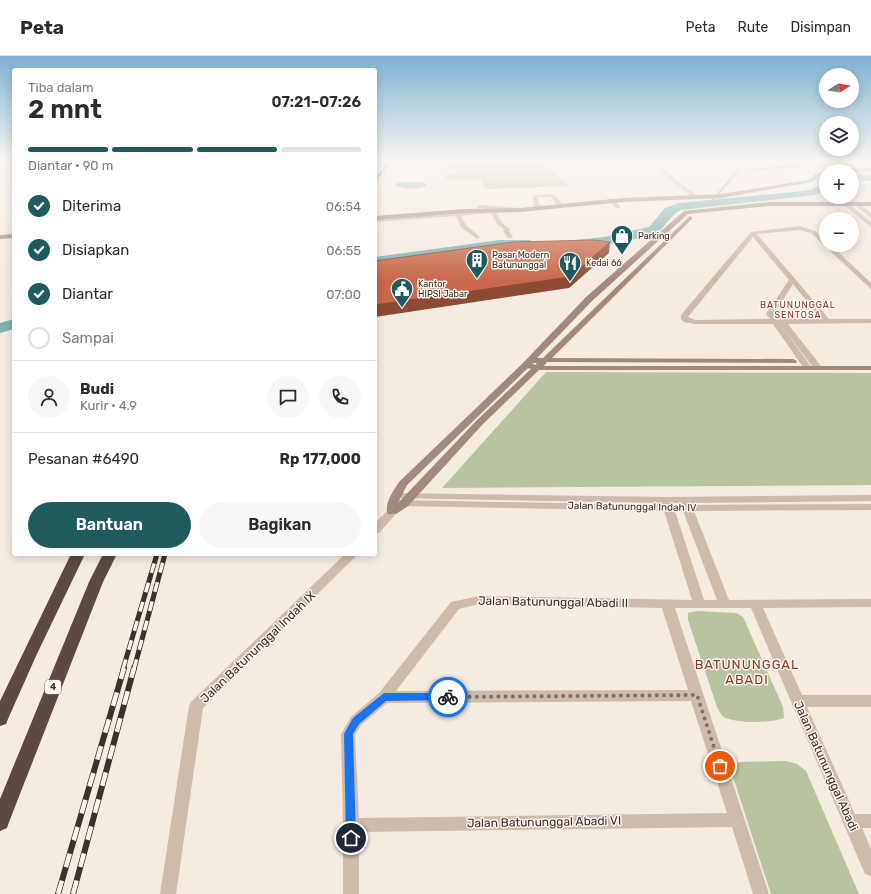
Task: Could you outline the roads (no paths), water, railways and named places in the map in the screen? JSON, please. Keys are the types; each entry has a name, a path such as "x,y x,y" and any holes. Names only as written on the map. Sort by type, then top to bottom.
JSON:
{"highway":[{"path":"0,719 77,556"},
{"name":"4","path":"0,822 58,674 96,582 109,556"}],"street":[{"path":"536,201 539,209"},
{"path":"557,201 561,206"},
{"path":"377,219 539,209 601,201"},
{"path":"611,201 618,207"},
{"path":"377,528 400,502 480,422 545,360 689,212 696,201"},
{"path":"847,205 871,225"},
{"path":"859,205 871,216"},
{"path":"400,502 403,484 528,363 589,299 689,212 772,207 871,205"},
{"path":"428,216 427,212 429,210 444,209 482,207 520,210"},
{"path":"377,219 464,211 511,211"},
{"path":"493,212 500,224 507,229 506,231 510,237"},
{"path":"458,214 463,226 477,237"},
{"path":"819,237 813,232 800,228 753,233 684,317 687,320 695,322 871,321"},
{"path":"753,233 827,321"},
{"path":"0,237 12,236"},
{"path":"835,252 871,287"},
{"path":"792,280 770,314 779,322 811,364"},
{"path":"528,363 545,360 811,364 871,368"},
{"path":"528,363 537,368 811,364 871,361"},
{"name":"Jalan Batununggal Indah IV","path":"685,504 871,498"},
{"name":"Jalan Batununggal Indah IV","path":"400,502 685,504 871,508"},
{"path":"667,504 699,604"},
{"path":"685,504 725,604"},
{"name":"Jalan Batununggal Indah IX","path":"168,894 196,706 350,556"},
{"name":"Jalan Batununggal Abadi II","path":"351,894 351,825 348,734 356,721 384,697 455,605 479,600 667,604"},
{"path":"761,894 667,604 871,603"},
{"name":"Jalan Batununggal Abadi","path":"754,604 871,868"},
{"path":"384,697 697,695"},
{"path":"798,701 871,701"},
{"name":"Jalan Batununggal Abadi VI","path":"351,825 737,820"},
{"path":"850,821 871,821"}],"waterway":[{"path":"709,205 712,201"},
{"path":"575,244 604,241 653,230 669,211 679,207 735,201"},
{"path":"377,261 500,244 530,244"},
{"path":"0,328 12,325"}],"railway":[{"path":"123,669 156,556"},
{"path":"134,669 164,556"},
{"path":"58,894 124,668"},
{"path":"73,894 134,668"}],"place":[{"name":"Parking","path":"622,256"},
{"name":"Pasar Modern Batununggal","path":"477,280"},
{"name":"Kedai 66","path":"570,282"},
{"name":"Kantor HIPSI Jabar","path":"402,308"}],"district":[{"name":"BATUNUNGGAL SENTOSA","path":"798,310"},
{"name":"BATUNUNGGAL ABADI","path":"747,672"}]}
